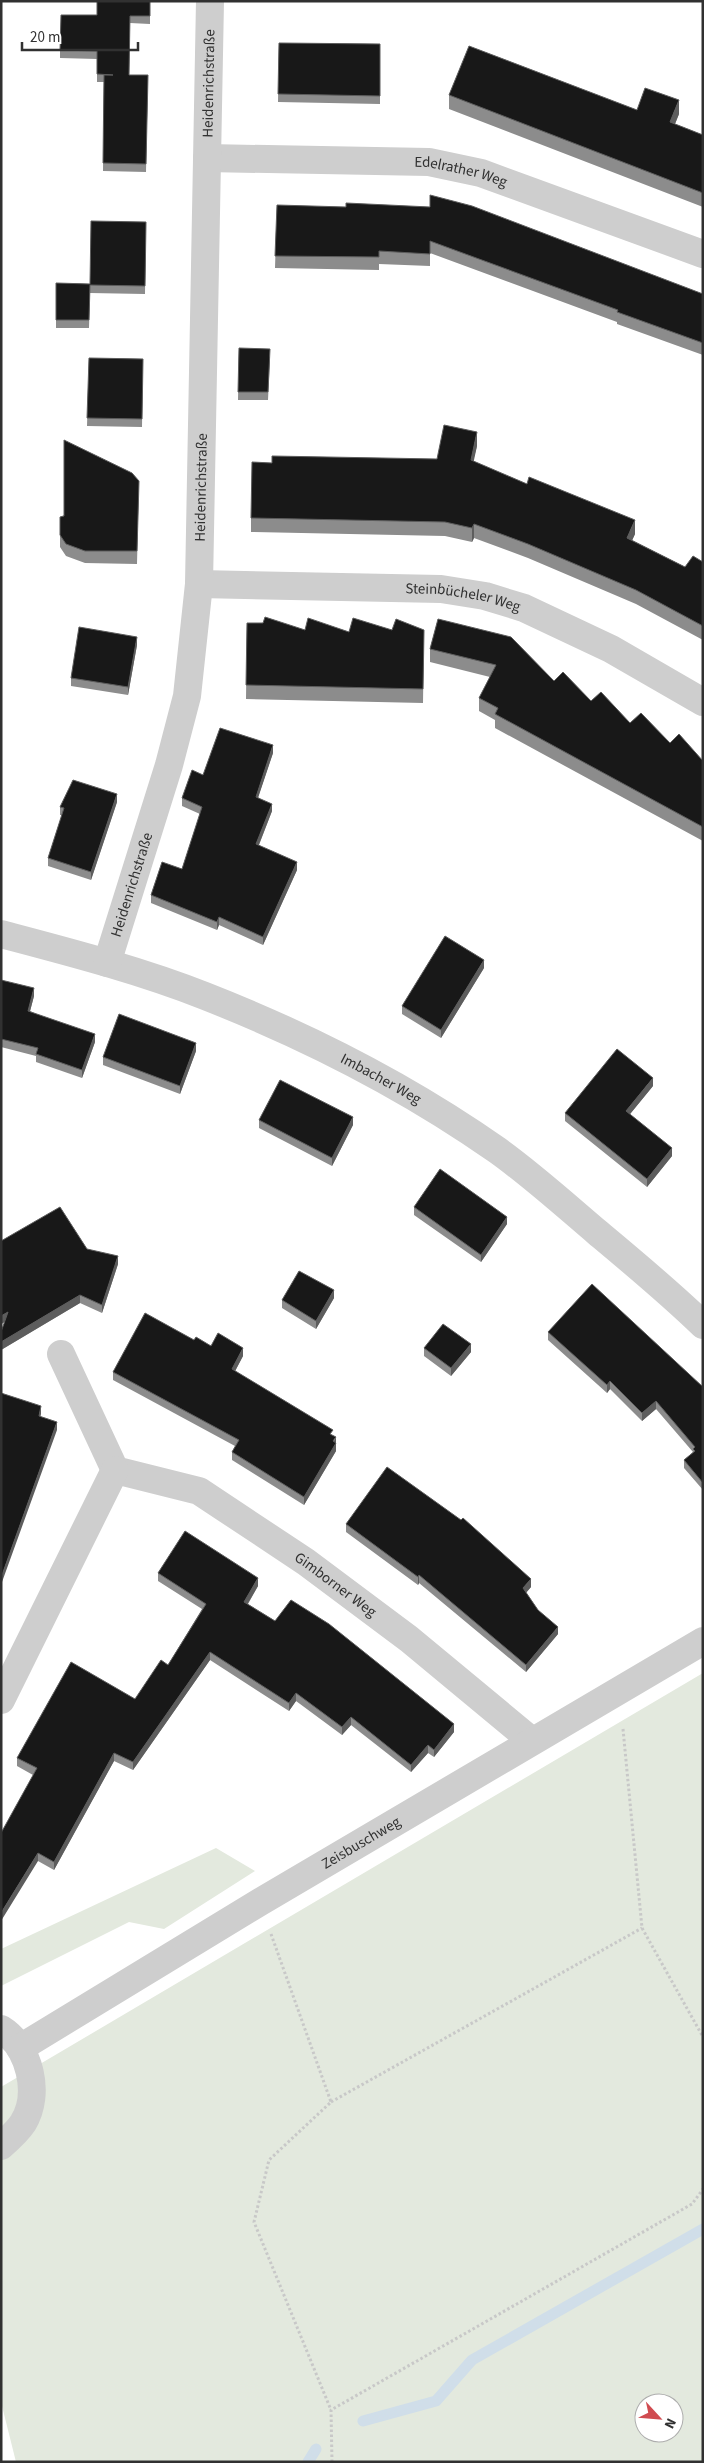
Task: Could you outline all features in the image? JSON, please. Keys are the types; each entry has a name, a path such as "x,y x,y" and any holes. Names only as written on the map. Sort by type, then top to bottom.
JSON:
{"street":[{"name":"Heidenrichstraße","path":"107,963 169,765 187,696 198,584 210,1"},
{"name":"Edelrather Weg","path":"207,158 429,162 482,173 703,254"},
{"name":"Steinbücheler Weg","path":"198,584 441,589 485,596 524,608 611,649 703,702"},
{"name":"Imbacher Weg","path":"1,934 107,963 204,995 304,1038 415,1097 497,1150 558,1198 677,1299 703,1324"},
{"path":"1,1700 115,1470 61,1354"},
{"name":"Gimborner Weg","path":"115,1470 198,1492 306,1562 401,1633 532,1741"},
{"name":"Zeisbuschweg","path":"11,2039 260,1902 703,1641"},
{"path":"1,2146 12,2137 23,2122 30,2104 32,2084 28,2065 11,2039"}],"path":[{"path":"622,1688 623,1728 642,1928 703,2037"},
{"path":"260,1902 331,2102"},
{"path":"332,2462 332,2410 254,2222 269,2160 331,2102 642,1928"},
{"path":"332,2410 692,2204 703,2189"}],"shaded area":[{"path":"703,1673 703,2462 16,2462 1,2402 1,2087"},
{"path":"216,1848 255,1871 164,1929 129,1922 1,1986 1,1949"}],"building":[{"path":"97,1 150,1 150,16 130,16 129,75 148,75 146,164 103,163 104,75 113,75 97,74 97,51 60,50 61,15 97,15"},
{"path":"279,43 380,44 380,96 278,94"},
{"path":"469,46 637,110 645,88 679,100 670,122 703,135 703,193 449,95"},
{"path":"430,195 472,206 703,294 703,343 430,241 430,254 379,251 379,257 275,256 277,205 346,207 346,203 430,207"},
{"path":"91,221 146,222 145,286 90,285 89,320 56,320 56,283 90,284"},
{"path":"239,348 270,349 268,392 238,392"},
{"path":"89,358 143,359 142,419 87,418"},
{"path":"444,425 477,432 471,460 527,484 529,477 635,520 627,538 685,567 693,556 703,562 703,626 636,590 528,544 474,524 472,528 445,522 251,518 252,462 272,463 272,456 437,459"},
{"path":"64,440 132,473 139,481 137,551 85,551 66,544 60,535 60,517 64,516"},
{"path":"265,617 305,630 308,618 349,632 353,618 392,630 396,619 424,630 423,689 246,685 247,623 263,623"},
{"path":"438,619 511,637 554,681 563,672 591,701 601,692 630,723 641,713 670,743 679,734 703,761 703,827 495,714 498,708 479,698 496,665 430,649"},
{"path":"79,627 137,637 128,687 71,678"},
{"path":"220,728 273,745 256,797 272,804 256,844 297,862 263,937 219,917 217,922 151,895 162,862 182,869 202,807 182,798 192,770 203,775"},
{"path":"73,780 117,794 91,872 48,858 64,808 60,807"},
{"path":"445,936 484,960 441,1030 402,1006"},
{"path":"1,980 34,988 28,1011 95,1034 82,1070 36,1054 38,1048 1,1039"},
{"path":"119,1014 196,1043 180,1086 103,1057"},
{"path":"617,1049 653,1078 626,1111 672,1148 647,1179 565,1113"},
{"path":"280,1080 353,1117 332,1158 259,1120"},
{"path":"440,1169 507,1217 481,1255 414,1207"},
{"path":"60,1207 87,1249 118,1256 102,1305 80,1295 1,1342 1,1332 8,1312 1,1316 1,1241"},
{"path":"299,1271 334,1290 316,1321 282,1300"},
{"path":"592,1284 703,1387 703,1483 684,1460 695,1451 693,1449 695,1447 656,1401 642,1413 610,1381 607,1385 548,1332"},
{"path":"145,1313 194,1340 196,1337 211,1346 218,1333 243,1348 232,1369 333,1430 330,1434 336,1437 333,1441 336,1443 304,1497 232,1452 239,1440 113,1372"},
{"path":"443,1324 471,1344 451,1368 424,1348"},
{"path":"1,1393 41,1406 39,1416 57,1422 2,1575 1,1574"},
{"path":"387,1467 461,1520 463,1518 531,1579 523,1588 538,1610 558,1627 526,1665 419,1575 418,1577 346,1524"},
{"path":"185,1531 258,1578 244,1602 275,1621 291,1600 329,1624 454,1724 434,1750 428,1745 411,1765 351,1717 342,1727 296,1693 289,1703 210,1652 133,1762 114,1753 54,1862 38,1853 1,1913 1,1833 37,1768 17,1758 71,1662 135,1699 161,1660 168,1665 206,1604 158,1573"}],"waterway":[{"path":"363,2421 436,2401 472,2360 703,2229"},
{"path":"308,2462 316,2449"}]}
